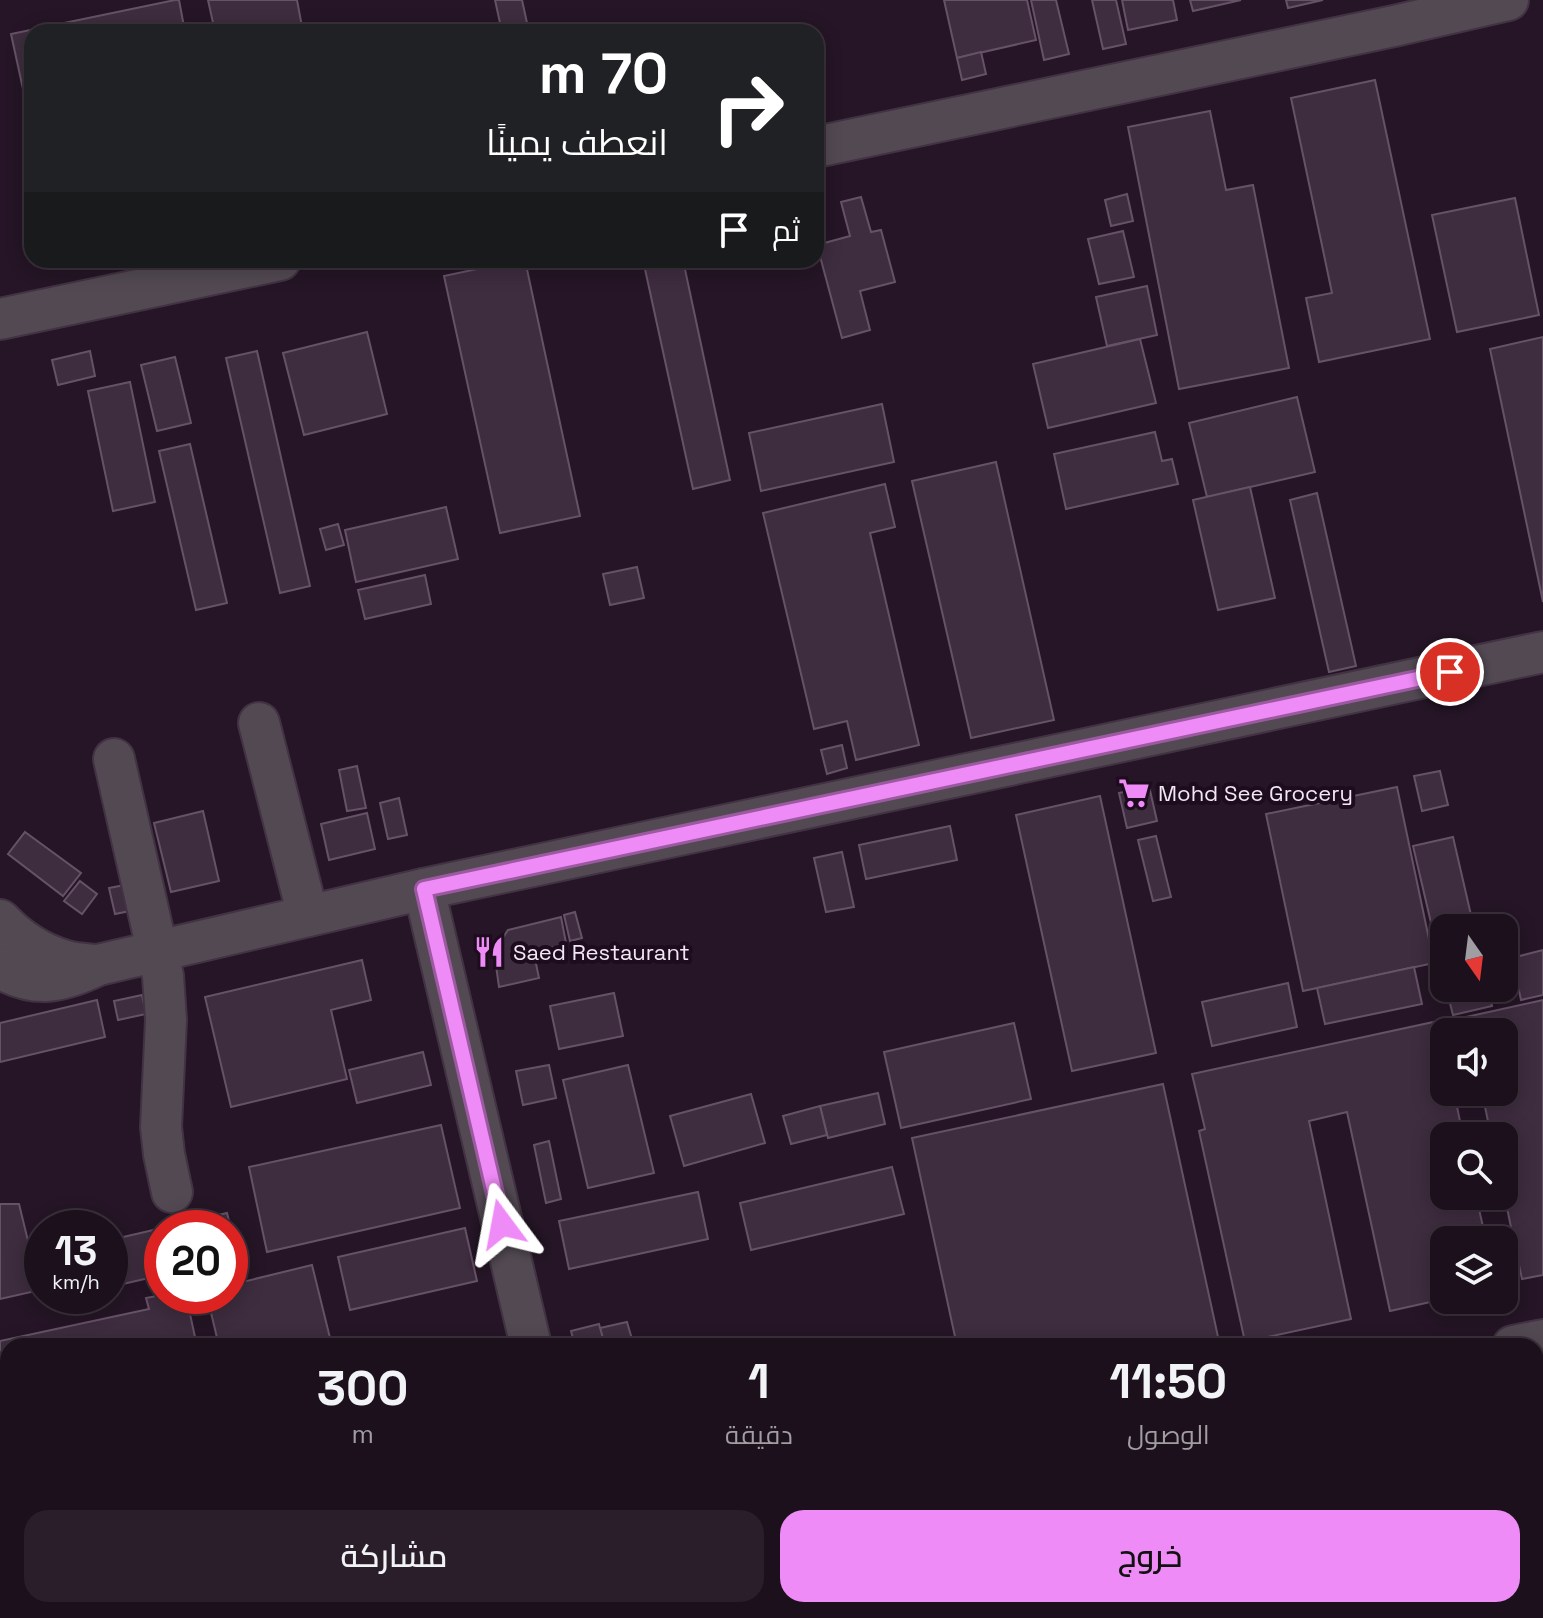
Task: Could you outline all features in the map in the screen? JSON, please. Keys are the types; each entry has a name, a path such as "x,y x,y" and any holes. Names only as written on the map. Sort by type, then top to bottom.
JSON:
{"lane":[{"path":"824,145 1391,13 1508,0"},
{"path":"0,319 242,268"},
{"path":"0,968 12,975 42,981 71,978 98,965 424,889 1543,652"},
{"path":"259,723 308,916"},
{"path":"114,759 163,976 166,1020 161,1127 172,1192"},
{"path":"424,889 529,1338"},
{"path":"0,920 37,950 67,962 98,965"}],"building":[{"path":"179,0 184,24 59,24"},
{"path":"208,0 297,0 302,24 213,24"},
{"path":"495,0 522,0 527,24 500,24"},
{"path":"944,0 1027,0 1036,40 957,58"},
{"path":"1031,0 1056,0 1069,54 1044,60"},
{"path":"1092,0 1116,0 1126,44 1103,49"},
{"path":"1122,0 1173,0 1177,20 1128,30"},
{"path":"1190,0 1241,0 1193,11"},
{"path":"1286,0 1323,0 1288,8"},
{"path":"24,31 24,94 11,34"},
{"path":"981,52 986,74 962,80 957,58"},
{"path":"1375,80 1430,339 1319,362 1306,298 1332,293 1291,98"},
{"path":"1210,111 1226,190 1253,185 1289,368 1179,389 1128,127"},
{"path":"1127,194 1133,221 1111,226 1105,200"},
{"path":"861,197 871,232 881,230 895,282 860,291 870,330 842,338 823,268 824,243 850,236 841,202"},
{"path":"1515,198 1539,315 1457,332 1432,215"},
{"path":"1123,231 1134,277 1099,284 1088,239"},
{"path":"482,268 527,268 580,516 500,533 444,276"},
{"path":"645,268 685,268 730,480 693,489"},
{"path":"1147,286 1157,335 1107,346 1096,297"},
{"path":"367,332 387,414 304,435 283,353"},
{"path":"1543,337 1543,602 1490,349"},
{"path":"1140,339 1156,403 1048,428 1033,364"},
{"path":"90,351 95,376 58,385 52,360"},
{"path":"257,351 310,586 280,593 226,358"},
{"path":"175,357 191,423 157,431 141,365"},
{"path":"130,382 155,502 113,511 88,391"},
{"path":"1297,397 1315,472 1207,497 1189,423"},
{"path":"882,404 894,462 761,491 749,433"},
{"path":"1155,432 1162,461 1172,459 1178,484 1066,509 1054,454"},
{"path":"190,444 227,603 196,610 159,451"},
{"path":"996,462 1054,720 971,738 912,481"},
{"path":"885,484 895,527 870,533 919,745 856,760 847,721 814,729 763,513"},
{"path":"1250,487 1275,598 1218,610 1193,500"},
{"path":"1317,493 1356,666 1329,672 1290,500"},
{"path":"446,507 458,559 356,582 345,530"},
{"path":"338,524 344,545 326,550 320,529"},
{"path":"637,567 644,598 610,605 603,574"},
{"path":"425,575 431,604 365,619 358,590"},
{"path":"842,745 847,768 827,774 821,750"},
{"path":"357,766 366,808 347,811 339,770"},
{"path":"1440,771 1448,805 1422,811 1414,776"},
{"path":"1149,786 1157,821 1127,828 1119,793"},
{"path":"1397,787 1430,944 1430,964 1303,991 1266,814"},
{"path":"1100,796 1156,1053 1072,1071 1016,815"},
{"path":"399,798 407,835 388,839 380,803"},
{"path":"203,811 219,881 171,892 154,823"},
{"path":"367,813 375,849 329,860 321,824"},
{"path":"950,826 957,860 866,879 859,845"},
{"path":"25,832 81,873 63,896 8,854"},
{"path":"1156,836 1171,897 1153,901 1138,840"},
{"path":"1453,837 1471,914 1430,914 1430,918 1413,846"},
{"path":"842,852 854,907 826,912 814,858"},
{"path":"80,881 97,894 82,914 64,901"},
{"path":"135,883 140,909 115,914 109,888"},
{"path":"575,912 582,938 570,941 564,915"},
{"path":"561,917 566,943 534,954 539,978 499,987 494,951 508,930"},
{"path":"1543,950 1543,995 1521,1000 1518,956"},
{"path":"362,960 371,1000 331,1010 347,1079 231,1107 205,997"},
{"path":"1414,967 1422,1004 1325,1024 1317,988"},
{"path":"1288,983 1297,1027 1212,1046 1202,1002"},
{"path":"614,993 623,1036 559,1049 550,1006"},
{"path":"142,995 146,1014 118,1020 114,1001"},
{"path":"97,1000 105,1037 0,1062 0,1023"},
{"path":"1543,1000 1543,1275 1522,1279 1518,1260 1518,1226 1511,1226 1507,1210 1518,1210 1518,1122 1488,1122 1485,1106 1518,1106 1518,1018 1466,1017"},
{"path":"1450,1002 1491,1002 1492,1006 1453,1015"},
{"path":"1014,1023 1031,1099 901,1128 884,1052"},
{"path":"1430,1023 1430,1106 1457,1106 1460,1122 1430,1122 1430,1210 1479,1210 1483,1226 1430,1226 1430,1302 1390,1311 1347,1112 1309,1121 1351,1319 1263,1338 1244,1338 1199,1131 1205,1129 1192,1074"},
{"path":"423,1052 431,1085 357,1103 349,1070"},
{"path":"549,1065 556,1098 523,1105 516,1071"},
{"path":"628,1065 654,1173 588,1188 563,1080"},
{"path":"1163,1084 1218,1338 955,1338 912,1138"},
{"path":"878,1093 885,1124 828,1138 820,1106"},
{"path":"751,1094 765,1143 684,1166 670,1116"},
{"path":"820,1106 827,1135 791,1144 783,1116"},
{"path":"441,1125 460,1208 267,1252 249,1167"},
{"path":"549,1141 561,1199 546,1203 534,1145"},
{"path":"892,1167 904,1214 751,1250 740,1203"},
{"path":"698,1192 708,1239 569,1269 559,1221"},
{"path":"0,1204 19,1204 24,1224 24,1294 0,1299"},
{"path":"465,1228 477,1281 350,1310 338,1257"},
{"path":"144,1232 144,1279 128,1283 128,1236"},
{"path":"312,1265 330,1338 217,1338 211,1314 248,1314 248,1281"},
{"path":"144,1310 144,1314 190,1314 195,1338 14,1338 128,1314"},
{"path":"627,1322 632,1338 603,1338 600,1328"},
{"path":"599,1324 603,1338 573,1338 571,1331"}],"place":[{"name":"Mohd See Grocery","path":"1134,793"},
{"name":"Saed Restaurant","path":"489,952"}],"route":[{"path":"502,1224 424,889 1450,672"}]}
